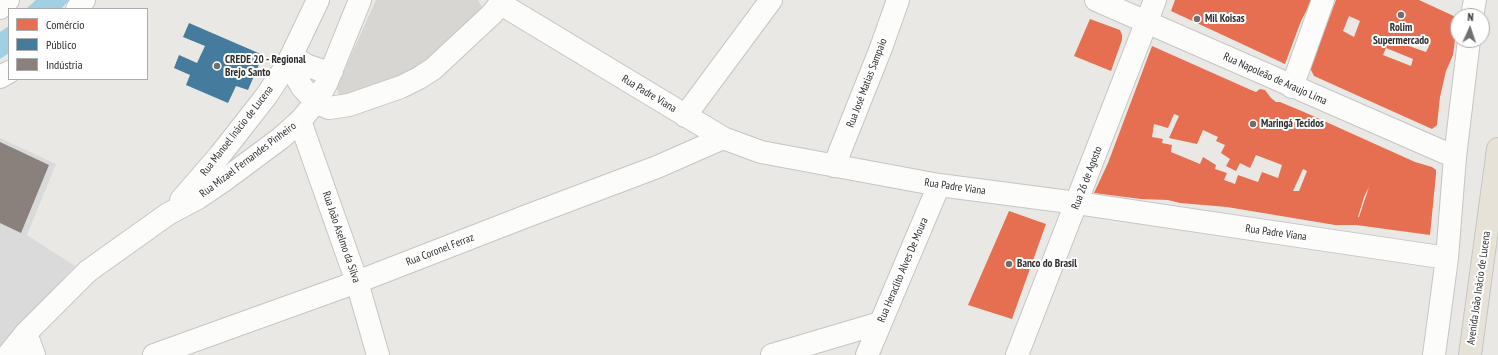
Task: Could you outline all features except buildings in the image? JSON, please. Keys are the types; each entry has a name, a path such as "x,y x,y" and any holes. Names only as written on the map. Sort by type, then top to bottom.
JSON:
{"highway":[{"name":"Avenida João Inácio de Lucena","path":"1470,355 1498,149"}],"street":[{"path":"0,8 8,0"},
{"path":"78,8 84,0"},
{"name":"Rua Manoel Inácio de Lucena","path":"168,214 225,149 267,95 290,59 318,0"},
{"path":"316,102 332,71 360,0"},
{"path":"685,116 771,0"},
{"name":"Rua José Matias Sampaio","path":"834,166 881,48 898,0"},
{"name":"Rua Napoleão de Araujo Lima","path":"1096,0 1455,157"},
{"name":"Rua 26 de Agosto","path":"1017,355 1155,0"},
{"path":"1292,87 1323,0"},
{"path":"290,59 302,87 316,102 329,108 349,105 380,95 419,78 433,69 502,2"},
{"name":"Rua Padre Viana","path":"502,2 685,116 723,138 761,152 939,185 1077,203 1447,258"},
{"path":"1434,355 1447,258 1455,157 1469,48"},
{"path":"290,59 323,71 332,71"},
{"name":"Rua Mizael Fernandes Pinheiro","path":"8,355 26,333 88,271 168,214 198,198 223,181 281,138 300,121 316,102"},
{"name":"Rua João Aselmo da Silva","path":"300,121 357,282 378,355"},
{"name":"Rua Coronel Ferraz","path":"154,355 357,282 657,167 723,138"},
{"name":"Rua Heraclito Alves De Moura","path":"867,355 939,185"},
{"path":"772,355 880,323"},
{"path":"26,333 34,355"}],"shaded area":[{"path":"376,0 478,0 482,7 458,36 411,75 341,99 337,89"},
{"path":"0,138 56,164 27,235 75,266 0,347"}],"water":[{"path":"36,0 69,0 62,8 27,8"},
{"path":"8,27 8,54 0,59 0,32"}],"place":[{"name":"Rolim Supermercado","path":"1401,15"},
{"name":"Mil Koisas","path":"1197,19"},
{"name":"CREDE 20 - Regional Brejo Santo","path":"217,66"},
{"name":"Maringá Tecidos","path":"1253,124"},
{"name":"Banco do Brasil","path":"1009,264"}]}
